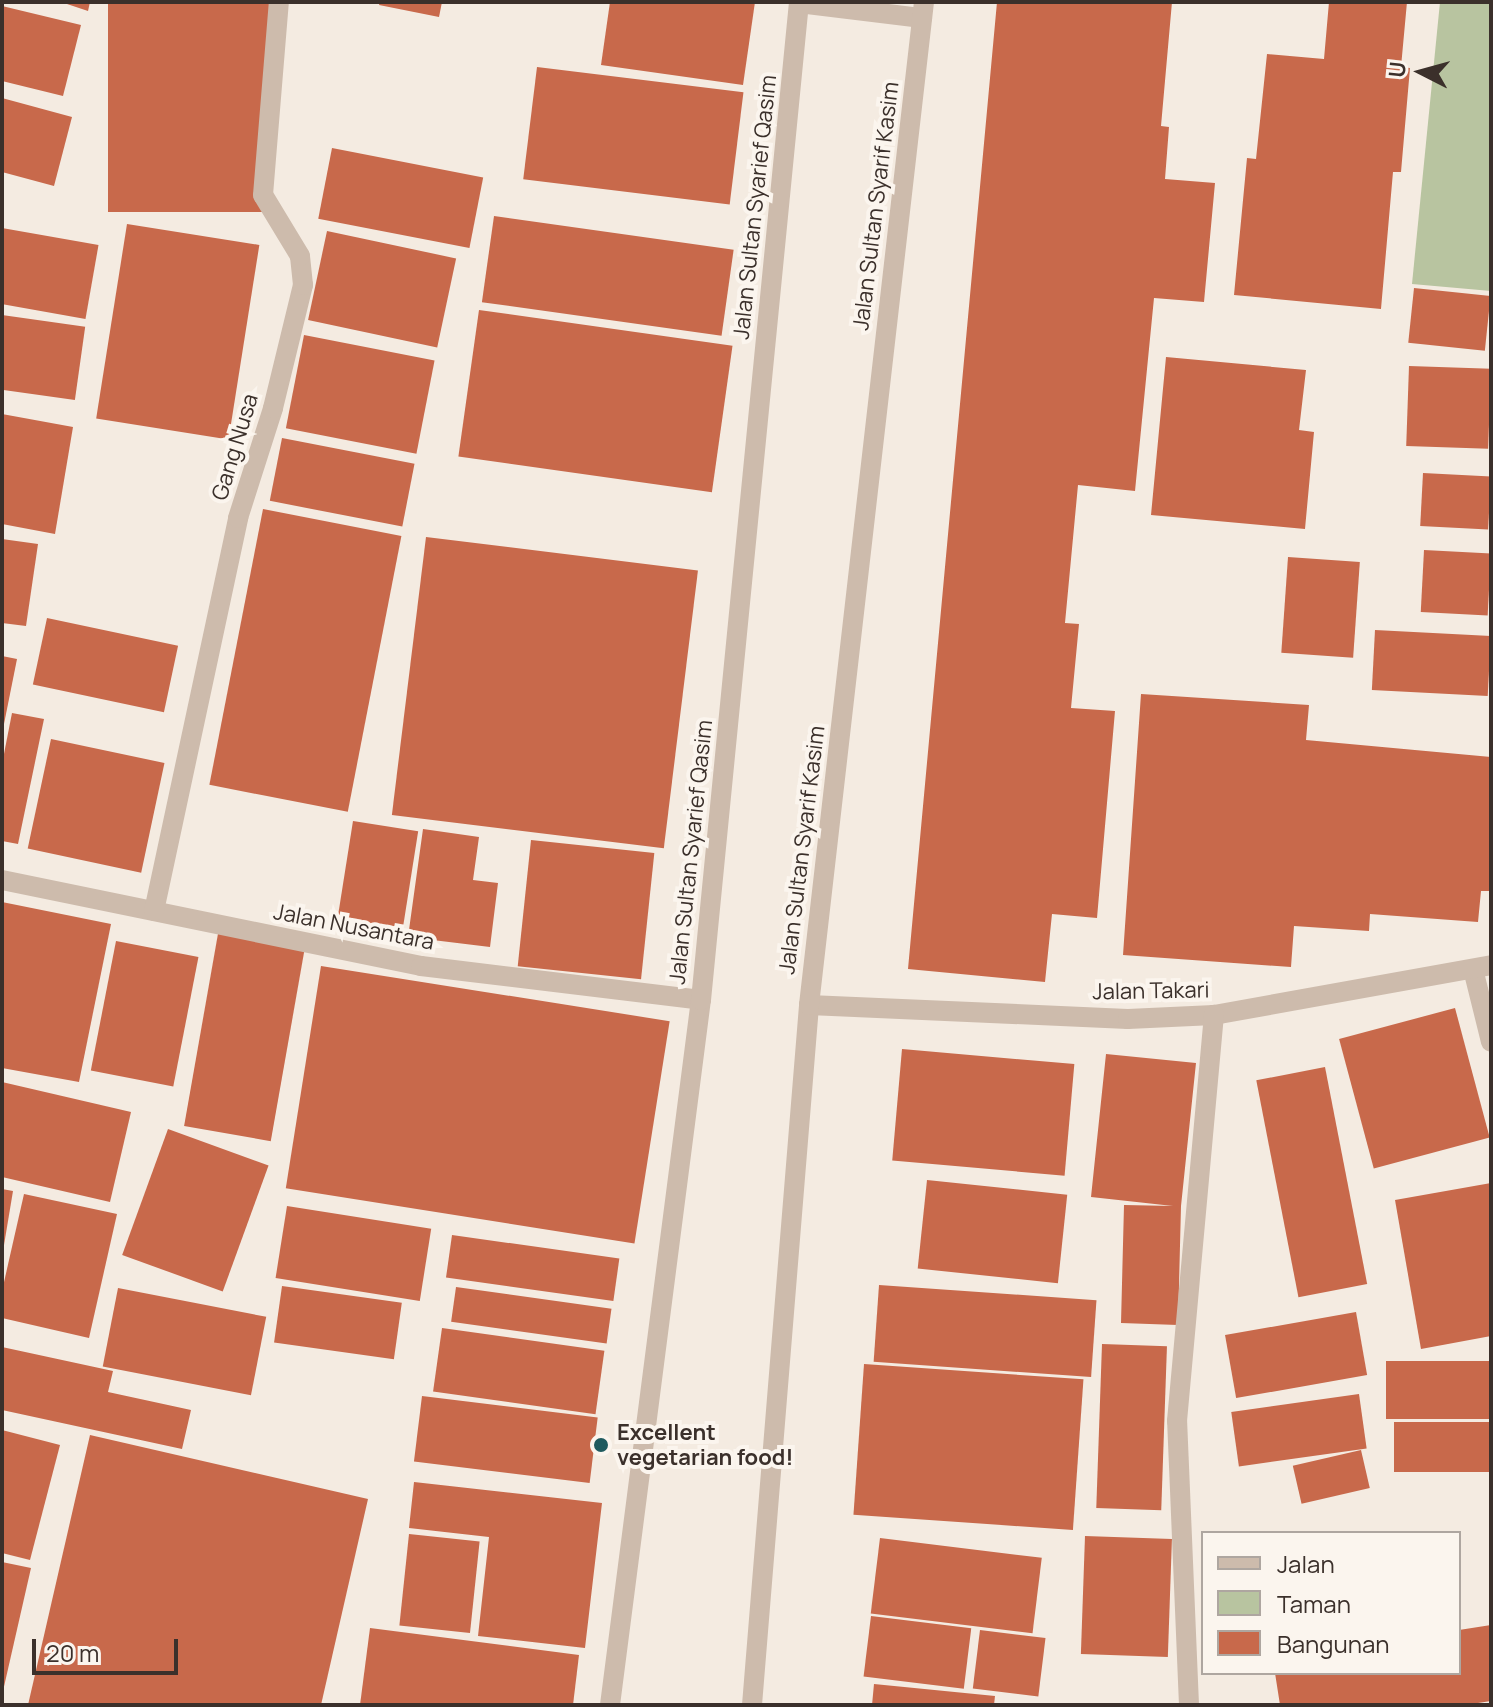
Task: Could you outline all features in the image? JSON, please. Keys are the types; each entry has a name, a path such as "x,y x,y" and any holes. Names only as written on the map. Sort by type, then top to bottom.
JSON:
{"street":[{"name":"Gang Nusa","path":"154,911 238,518 273,408 303,285 300,256 263,195 279,2"},
{"path":"799,3 923,10"},
{"name":"Jalan Sultan Syarief Qasim","path":"610,1705 701,1000 799,3"},
{"name":"Jalan Sultan Syarif Kasim","path":"752,1705 809,1005 923,10"},
{"name":"Jalan Nusantara","path":"2,880 421,966 701,1000"},
{"path":"1482,967 1491,1042"},
{"name":"Jalan Takari","path":"809,1005 1128,1019 1214,1015 1482,967"},
{"path":"1189,1705 1177,1421 1214,1015"}],"green space":[{"path":"1440,2 1491,2 1491,291 1412,284"}],"building":[{"path":"61,2 90,2 88,11"},
{"path":"108,2 271,2 271,212 108,212"},
{"path":"380,2 442,2 439,17 379,5"},
{"path":"610,2 755,2 743,85 601,65"},
{"path":"997,2 1172,2 1161,126 1169,127 1165,179 1215,183 1204,302 1154,298 1135,491 1078,485 1065,623 1079,624 1071,708 1115,711 1097,918 1052,914 1045,982 908,969"},
{"path":"1329,2 1407,2 1401,67 1410,68 1401,172 1393,172 1381,309 1234,295 1247,158 1256,159 1267,54 1324,59"},
{"path":"2,6 81,25 63,96 2,81"},
{"path":"537,67 743,92 730,205 523,179"},
{"path":"2,98 72,117 54,186 2,172"},
{"path":"332,148 483,177 469,248 318,219"},
{"path":"494,216 734,250 722,336 482,302"},
{"path":"127,224 259,245 229,440 96,419"},
{"path":"2,228 99,245 85,319 2,304"},
{"path":"327,231 456,258 437,347 308,320"},
{"path":"1414,288 1491,296 1485,351 1408,343"},
{"path":"479,310 733,346 712,492 458,457"},
{"path":"2,315 85,327 75,400 2,390"},
{"path":"304,335 435,360 416,454 286,428"},
{"path":"1166,357 1306,370 1299,430 1314,432 1305,529 1151,515"},
{"path":"1409,366 1491,369 1488,449 1406,446"},
{"path":"2,414 73,427 55,534 2,524"},
{"path":"282,438 415,464 402,527 270,501"},
{"path":"1423,473 1491,477 1488,529 1420,526"},
{"path":"263,509 401,536 348,812 209,785"},
{"path":"426,537 698,570 664,848 392,815"},
{"path":"2,539 38,544 26,626 2,623"},
{"path":"1424,550 1491,554 1488,615 1421,612"},
{"path":"1288,557 1360,562 1353,658 1281,653"},
{"path":"47,618 178,646 164,712 33,685"},
{"path":"1375,630 1491,636 1488,696 1372,690"},
{"path":"2,656 17,659 3,729 2,729"},
{"path":"1141,694 1309,705 1306,740 1491,757 1491,891 1481,891 1478,922 1370,914 1369,931 1294,926 1291,967 1123,955"},
{"path":"12,713 44,719 18,844 2,841 2,764"},
{"path":"51,739 164,763 141,873 28,849"},
{"path":"353,821 418,831 402,936 336,926"},
{"path":"423,829 479,837 473,880 498,883 490,947 408,937"},
{"path":"531,840 654,853 641,979 518,966"},
{"path":"2,902 111,924 79,1082 2,1068"},
{"path":"219,928 306,943 271,1141 184,1126"},
{"path":"116,941 198,957 173,1087 91,1071"},
{"path":"321,966 670,1021 634,1243 286,1188"},
{"path":"1455,1008 1490,1137 1374,1168 1339,1039"},
{"path":"902,1049 1074,1064 1065,1176 892,1161"},
{"path":"1106,1054 1196,1063 1181,1206 1178,1325 1121,1323 1124,1205 1173,1206 1091,1197"},
{"path":"1325,1067 1367,1284 1298,1297 1256,1080"},
{"path":"2,1082 131,1112 110,1202 2,1177"},
{"path":"168,1129 269,1166 223,1292 122,1255"},
{"path":"927,1180 1067,1195 1058,1283 918,1269"},
{"path":"1491,1183 1491,1336 1421,1349 1395,1200"},
{"path":"2,1189 13,1191 4,1245 2,1245"},
{"path":"24,1194 117,1214 89,1338 2,1318 2,1291"},
{"path":"287,1206 431,1229 420,1301 276,1278"},
{"path":"452,1235 619,1259 613,1301 446,1278"},
{"path":"879,1285 1096,1300 1091,1377 874,1362"},
{"path":"282,1286 402,1303 394,1359 274,1342"},
{"path":"456,1287 611,1309 607,1344 451,1322"},
{"path":"118,1288 266,1317 251,1395 103,1367"},
{"path":"1356,1312 1367,1375 1236,1398 1225,1335"},
{"path":"442,1328 604,1351 595,1414 433,1391"},
{"path":"1102,1344 1167,1346 1161,1510 1096,1508"},
{"path":"2,1347 113,1371 108,1392 191,1410 182,1449 2,1410"},
{"path":"1386,1361 1491,1361 1491,1419 1386,1419"},
{"path":"864,1364 1083,1379 1073,1530 853,1515"},
{"path":"1359,1394 1367,1448 1239,1466 1231,1412"},
{"path":"422,1396 598,1418 590,1483 414,1462"},
{"path":"1394,1422 1491,1422 1491,1472 1394,1472"},
{"path":"2,1430 60,1445 30,1560 2,1553"},
{"path":"90,1435 368,1499 321,1705 28,1705"},
{"path":"1361,1450 1370,1488 1302,1504 1293,1466"},
{"path":"414,1482 602,1503 585,1648 478,1636 489,1537 409,1528"},
{"path":"409,1534 480,1541 470,1633 399,1625"},
{"path":"1085,1536 1172,1539 1168,1657 1081,1654"},
{"path":"880,1538 1042,1558 1033,1633 871,1613"},
{"path":"2,1562 31,1568 3,1691 2,1691"},
{"path":"871,1616 971,1628 964,1689 864,1677"},
{"path":"1491,1625 1491,1701 1465,1705 1280,1705 1275,1675 1461,1675 1461,1630"},
{"path":"370,1628 579,1655 573,1705 360,1705"},
{"path":"980,1630 1046,1638 1038,1697 973,1689"},
{"path":"874,1684 995,1696 994,1705 872,1705"}],"place":[{"name":"Excellent vegetarian food!","path":"601,1445"}]}
